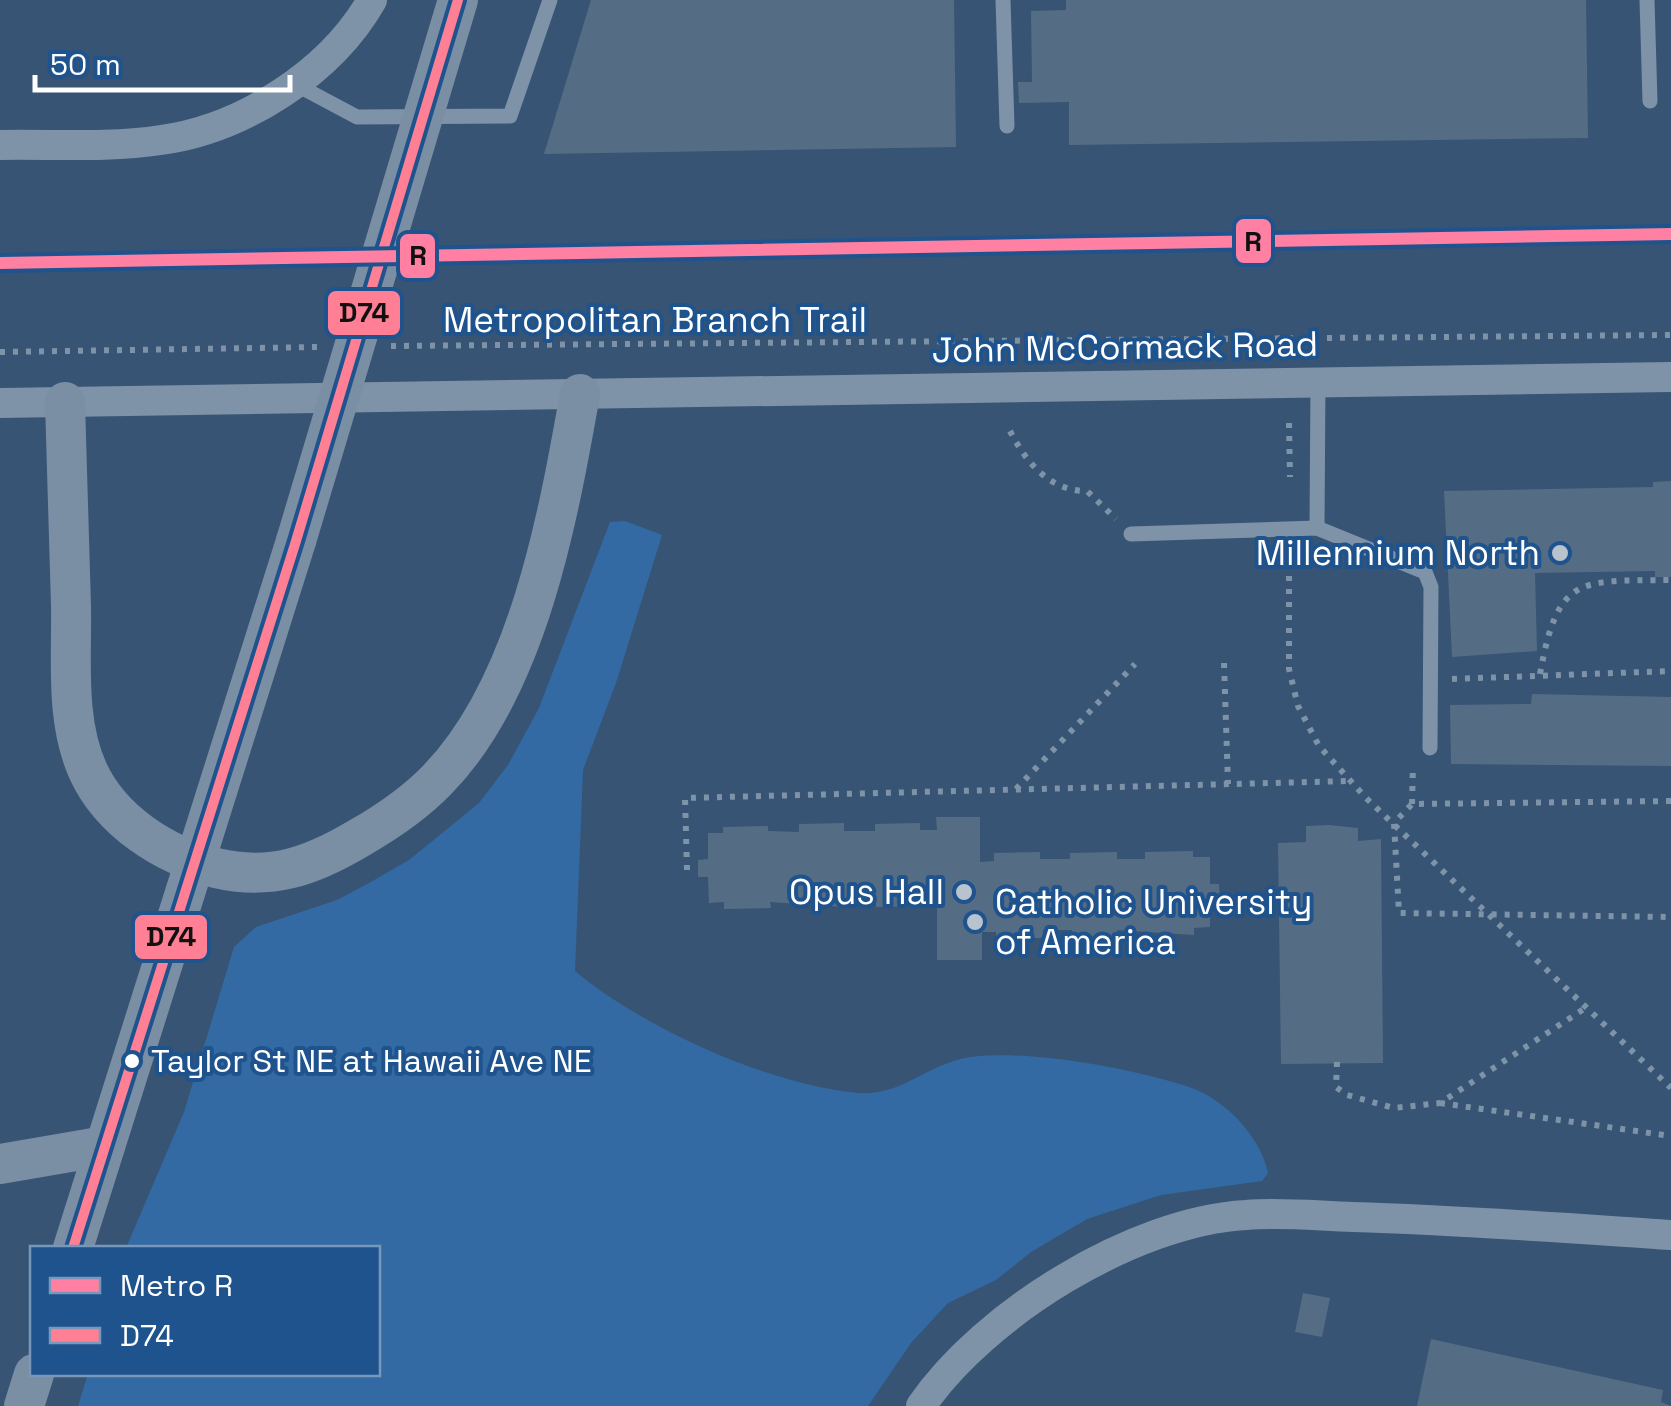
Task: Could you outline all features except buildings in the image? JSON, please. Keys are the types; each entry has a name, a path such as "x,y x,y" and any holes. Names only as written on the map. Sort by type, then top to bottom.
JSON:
{"main road":[{"path":"74,1246 296,541 458,0"},
{"path":"65,402 73,705 80,748 104,798 144,836 196,863 250,874 304,867 387,820 437,780 458,755 486,714 518,640 554,519 580,394"},
{"path":"0,1164 106,1146"},
{"path":"24,1406 33,1376"}],"street":[{"path":"0,145 165,140 232,118 294,84 336,48 372,0"},
{"name":"John McCormack Road","path":"0,403 1671,377"},
{"path":"921,1406 992,1330 1049,1290 1124,1247 1184,1227 1244,1214 1671,1234"}],"lane":[{"path":"294,84 357,117 510,116 550,0"},
{"path":"1003,0 1007,126"},
{"path":"1647,0 1650,101"},
{"path":"1317,528 1318,381"},
{"path":"1132,534 1317,528 1424,572 1431,586 1430,748"}],"path":[{"name":"Metropolitan Branch Trail","path":"385,346 1671,335"},
{"path":"0,352 326,347"},
{"path":"1289,424 1289,669 1298,706 1319,746 1671,1088"},
{"path":"1010,431 1024,458 1042,475 1072,491 1087,491 1132,534"},
{"path":"1540,674 1549,623 1574,590 1606,580 1671,580"},
{"path":"1224,663 1228,784"},
{"path":"1016,789 1134,664"},
{"path":"1440,679 1671,670"},
{"path":"1430,748 1413,760 1412,804 1394,823 1399,913 1671,917"},
{"path":"687,870 685,798 1351,781"},
{"path":"1412,804 1671,801"},
{"path":"1440,1103 1587,1007"},
{"path":"1337,1062 1336,1086 1346,1096 1394,1108 1440,1103 1671,1136"}],"shaded area":[{"path":"625,521 662,535 616,683 583,770 575,971 671,1033 747,1066 823,1088 858,1093 885,1091 957,1060 1008,1055 1073,1061 1166,1080 1202,1093 1228,1110 1258,1146 1268,1173 1262,1181 1161,1195 1087,1219 1031,1252 996,1280 948,1303 911,1343 868,1406 78,1406 87,1376 380,1376 380,1246 127,1246 184,1112 234,947 256,927 337,900 409,860 479,803 508,765 539,708 610,522"}],"metro line":[{"name":"R","path":"0,263 1671,234"}],"transit line":[{"name":"D74","path":"74,1246 296,541 458,0"}],"place":[{"name":"Millennium North","path":"1560,553"},
{"name":"Opus Hall","path":"964,892"},
{"name":"Catholic University of America","path":"975,922"},
{"name":"Taylor St NE at Hawaii Ave NE","path":"132,1061"}]}
